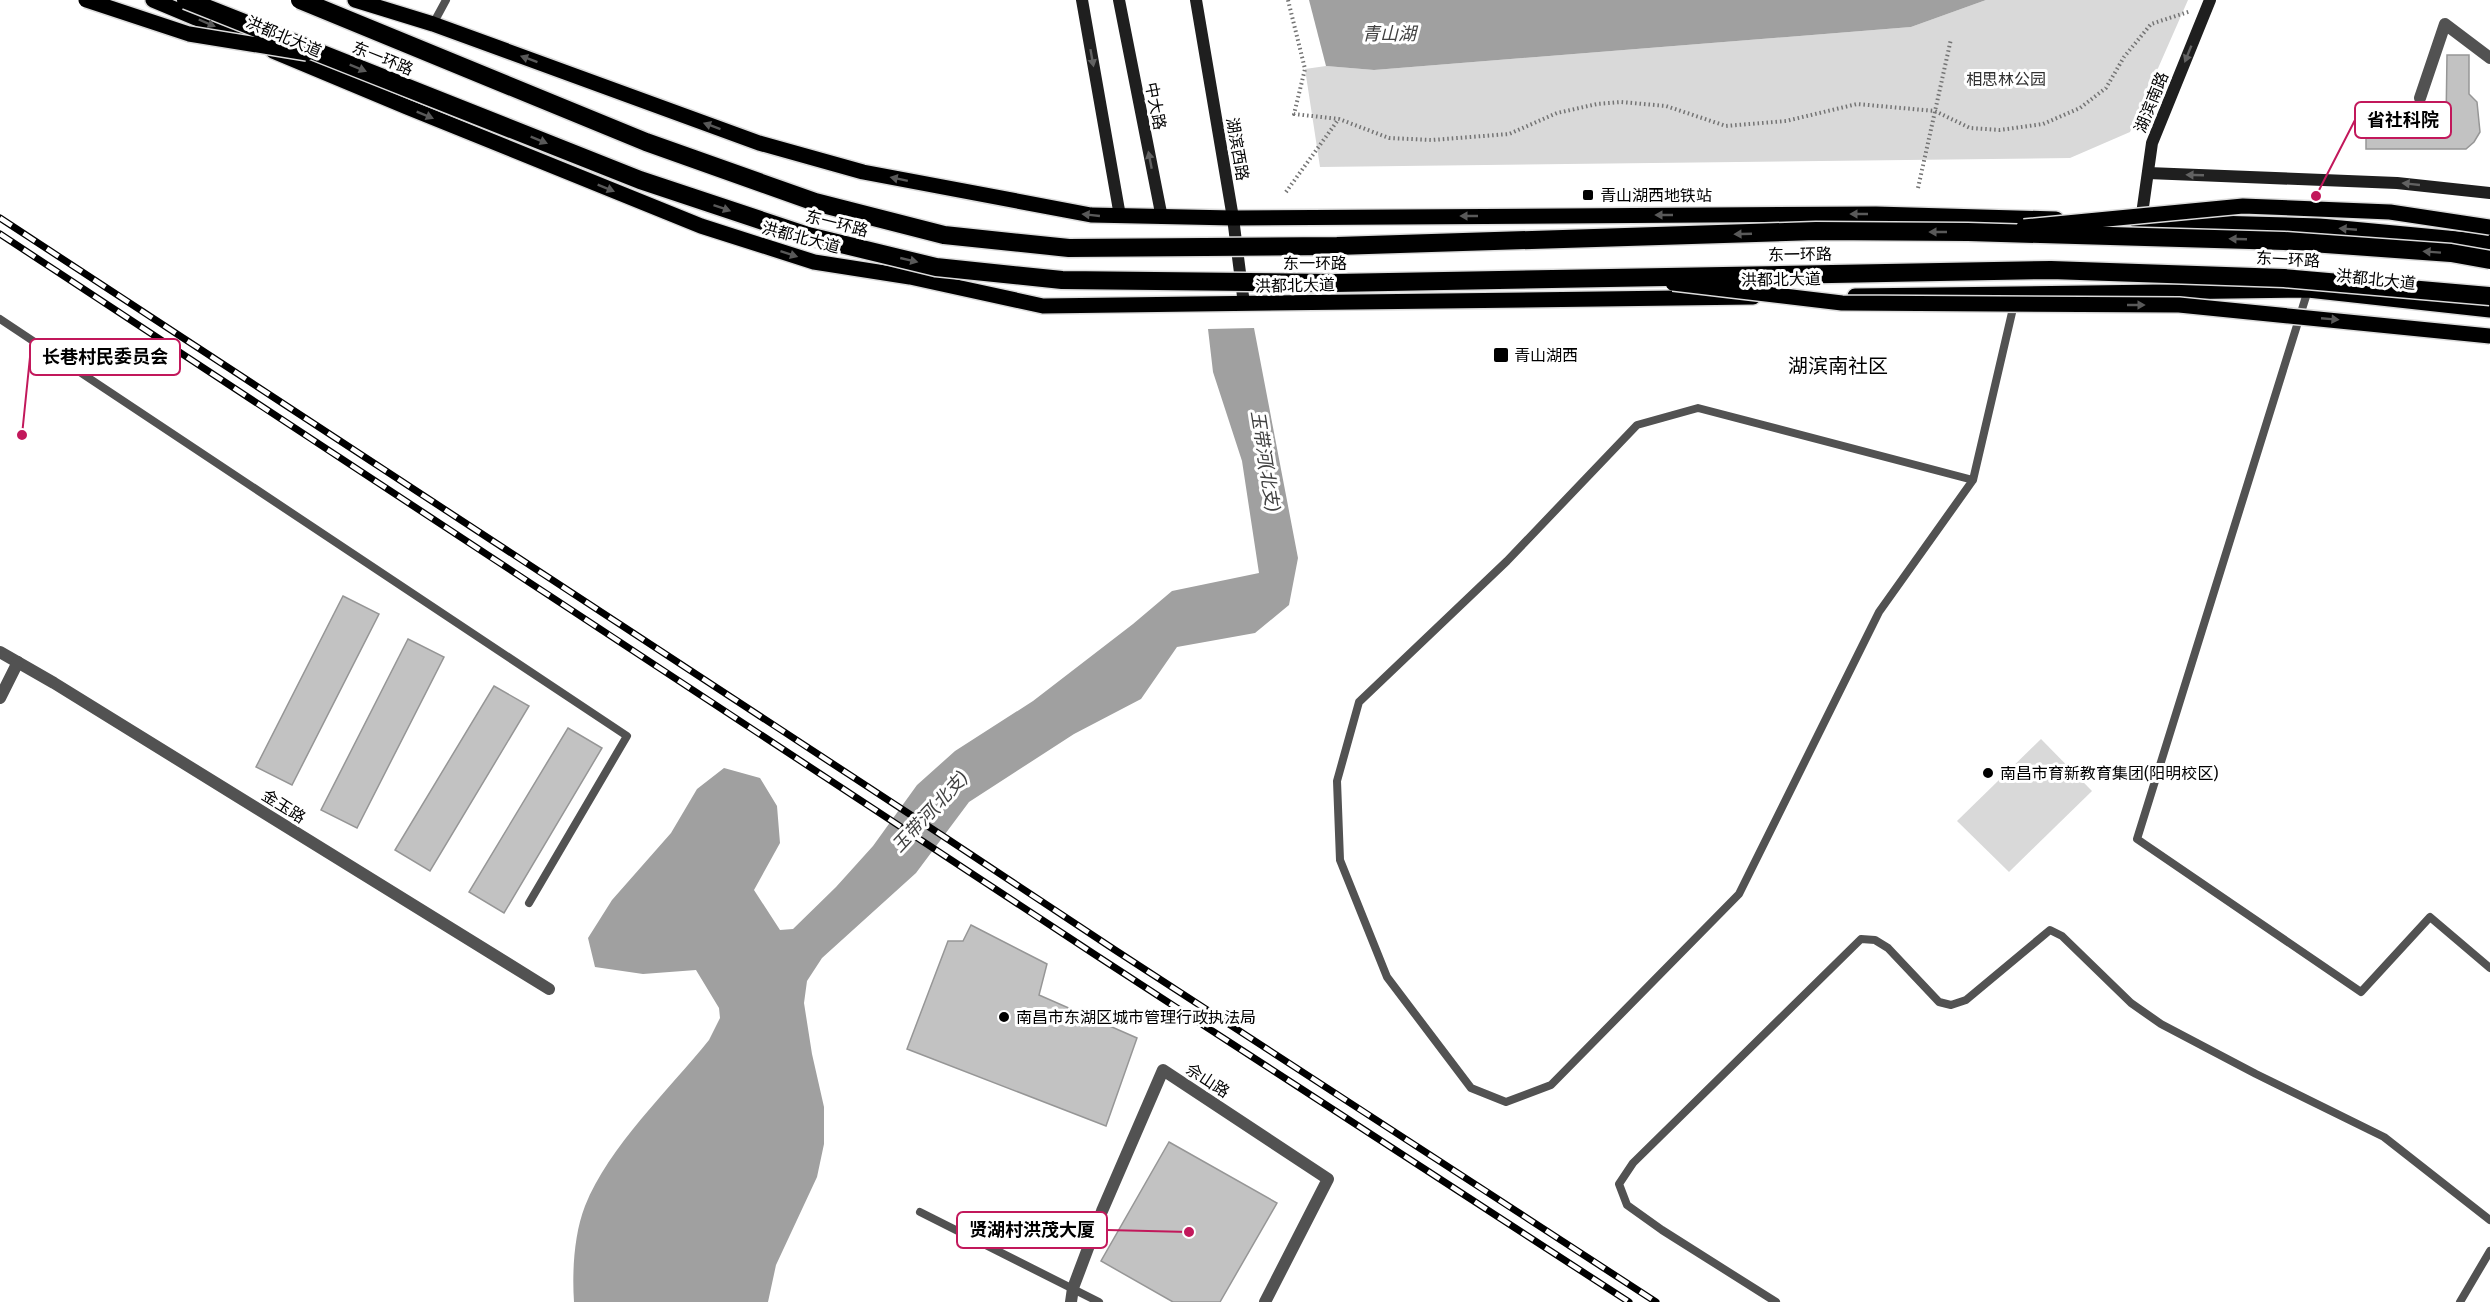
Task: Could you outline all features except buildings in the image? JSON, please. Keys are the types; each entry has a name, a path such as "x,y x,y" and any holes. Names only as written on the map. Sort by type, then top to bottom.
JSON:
{"highway":[{"name":"东一环路","path":"186,0 640,180 808,236 936,267 1062,280 1334,284 2051,270 2284,278 2490,296"},
{"name":"东一环路","path":"300,0 315,4 646,142 815,202 944,235 1069,248 1337,246 1816,231 1968,232 2284,241 2451,253 2490,260"}],"main road":[{"path":"86,0 189,34 324,55"},
{"name":"洪都北大道","path":"153,0 407,107 701,226 814,262 910,277 1043,306 2308,290 2490,310"},
{"path":"355,0 434,24 770,146 862,172 1091,215 1233,218 1876,214 2320,226 2490,242"},
{"path":"1082,0 1120,216"},
{"name":"中大路","path":"1119,0 1162,218"},
{"name":"湖滨西路","path":"1196,0 1233,218 1244,304"},
{"name":"湖滨南路","path":"2141,221 2152,143 2209,3"},
{"path":"2148,173 2397,183 2490,193"},
{"path":"1968,232 2243,206 2390,212 2490,227"},
{"path":"1617,277 1842,303 2179,305 2490,336"}],"street":[{"path":"2420,98 2445,24 2490,58"},
{"name":"金玉路","path":"0,652 549,989"},
{"path":"0,698 18,662"},
{"name":"佘山路","path":"1071,1302 1073,1288 1102,1211 1163,1070 1328,1179 1264,1302"}],"lane":[{"path":"434,24 446,0"},
{"path":"2308,290 2137,839 2361,992 2430,918 2490,968"},
{"path":"1973,480 1698,408 1637,425 1507,561 1359,702 1337,781 1340,860 1388,978 1471,1088 1506,1102 1551,1085 1739,894 1879,612 1973,480 2017,294"},
{"path":"0,319 627,736 529,903"},
{"path":"1776,1302 1662,1230 1627,1205 1619,1184 1633,1163 1861,939 1875,940 1888,948 1939,1002 1952,1005 1966,1000 2050,930 2062,936 2131,1003 2161,1024 2384,1137 2490,1220"},
{"path":"920,1212 1099,1302"},
{"path":"2460,1302 2490,1251"}],"path":[{"path":"1288,0 1305,69 1294,114 1339,119 1389,138 1432,140 1509,134 1557,113 1597,104 1622,102 1666,106 1726,126 1786,121 1857,104 1935,111 1970,128 2000,130 2043,124 2080,108 2106,88 2124,57 2151,24 2209,3"},
{"path":"1918,188 1951,39"},
{"path":"1286,192 1339,119"}],"green space":[{"name":"相思林公园","path":"1986,0 2188,0 2130,132 2070,158 1320,167 1305,69 1326,66 1374,70 1911,27"},
{"path":"2041,739 2092,791 2009,872 1957,821"}],"water":[{"name":"青山湖","path":"1309,0 1986,0 1911,27 1374,70 1326,66"},
{"name":"玉带河(北支)","path":"1254,328 1298,558 1289,605 1255,633 1177,647 1141,699 1074,734 969,802 916,873 822,958 807,981 804,1003 824,1107 824,1144 817,1177 776,1265 768,1302 574,1302 573,1278 578,1229 585,1206 596,1184 624,1140 709,1040 720,1018 719,1008 696,970 643,974 595,967 588,938 612,900 671,833 697,789 724,768 760,778 777,806 780,843 754,890 780,930 793,929 836,887 873,846 917,785 955,751 1033,701 1172,591 1259,573 1242,461 1213,372 1208,329"}],"railway":[{"path":"0,218 1656,1302"},
{"path":"0,234 1094,954 1629,1302"}],"place":[{"name":"青山湖西地铁站","path":"1588,195"},
{"name":"省社科院","path":"2316,196"},
{"name":"青山湖西","path":"1501,355"},
{"name":"长巷村民委员会","path":"22,435"},
{"name":"南昌市育新教育集团(阳明校区)","path":"1988,773"},
{"name":"南昌市东湖区城市管理行政执法局","path":"1004,1017"},
{"name":"贤湖村洪茂大厦","path":"1189,1232"}],"district":[{"name":"湖滨南社区","path":"1838,366"}]}
